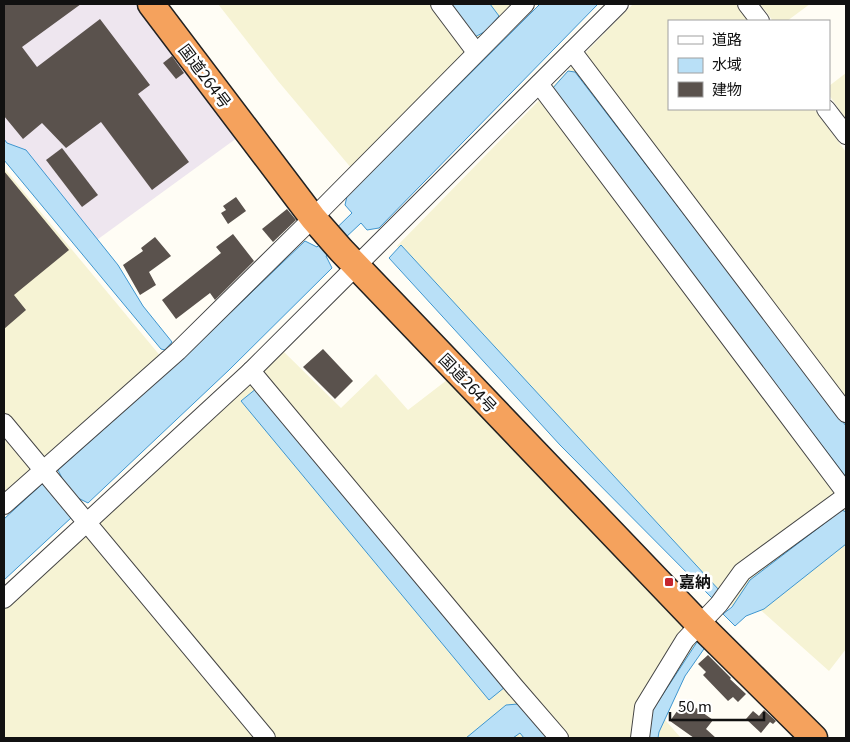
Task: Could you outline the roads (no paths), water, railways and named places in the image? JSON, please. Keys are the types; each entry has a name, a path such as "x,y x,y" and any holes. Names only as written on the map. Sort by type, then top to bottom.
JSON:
{"highway":[{"name":"国道264号","path":"150,4 334,242 700,625 814,738"}],"street":[{"path":"440,4 476,52"},
{"path":"4,599 252,371 334,242 476,52 525,4"},
{"path":"4,504 178,350 334,242 539,84 619,4"},
{"path":"747,4 759,20"},
{"path":"572,51 846,413"},
{"path":"539,84 846,494 742,572 719,604 685,640 644,707 640,738"},
{"path":"827,110 846,135"},
{"path":"252,371 514,686 560,738"},
{"path":"4,423 266,738"}],"water":[{"path":"448,4 490,4 499,16 486,31 473,38"},
{"path":"540,4 598,4 379,228 367,230 361,223 326,256 332,268 229,370 88,503 76,497 72,517 4,580 4,519 42,484 53,491 64,482 58,470 179,362 305,241 317,247 352,213 345,205 347,196"},
{"path":"568,71 575,72 846,426 846,477 552,89"},
{"path":"4,139 7,143 26,150 118,265 143,306 172,342 165,350 161,349 4,160"},
{"path":"401,245 719,590 714,600 560,445 389,258"},
{"path":"257,388 505,687 489,700 241,401"},
{"path":"842,510 846,512 846,544 764,609 746,616 735,626 723,614 732,607 750,580"},
{"path":"699,639 706,646 685,676 658,738 649,738 652,711"},
{"path":"518,704 549,738 524,738 520,733 513,738 466,738 506,705"}],"place":[{"name":"嘉納","path":"669,582"}]}
